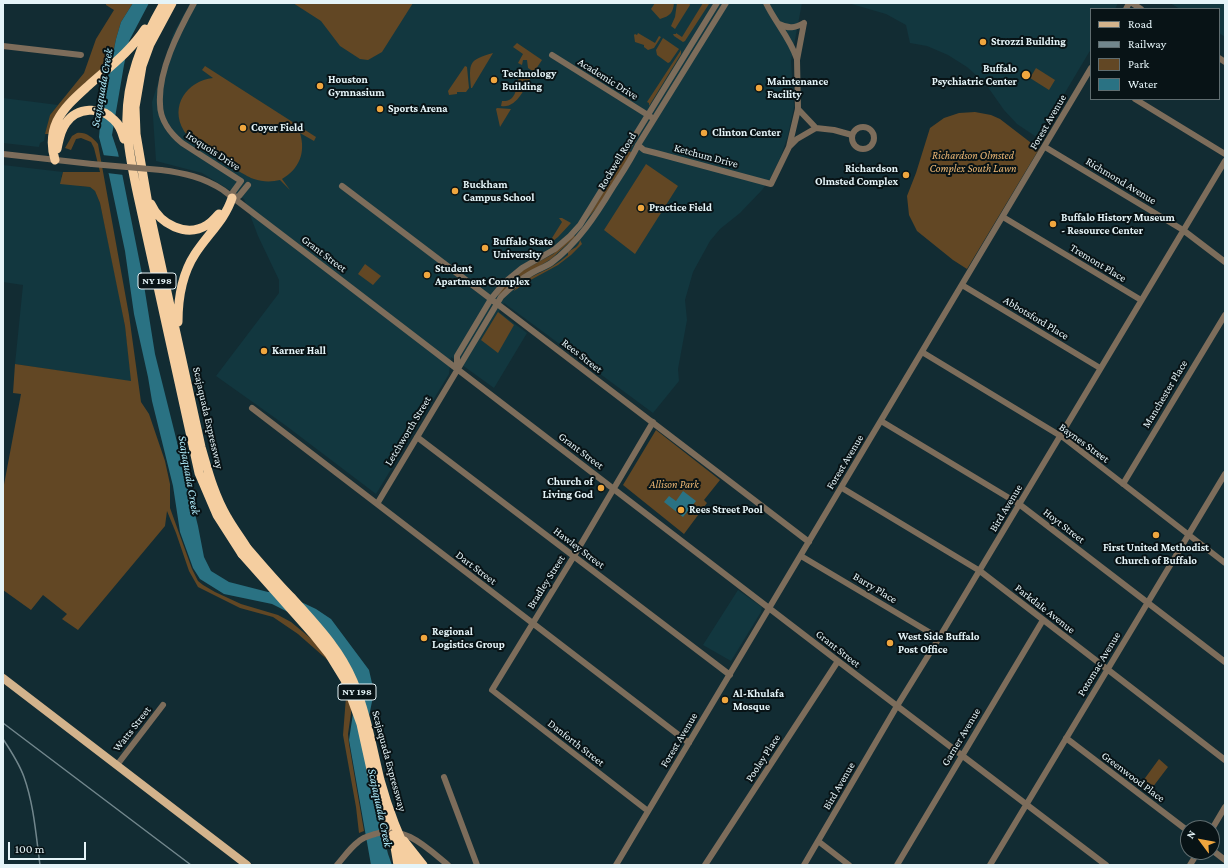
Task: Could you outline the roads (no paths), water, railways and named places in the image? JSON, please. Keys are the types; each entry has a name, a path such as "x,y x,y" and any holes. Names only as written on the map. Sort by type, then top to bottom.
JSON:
{"highway":[{"name":"Scajaquada Expressway","path":"164,3 156,16 140,52 133,74 127,115 127,128 138,196 199,473 217,515 329,654 345,680 360,724 376,792 396,835 413,865"},
{"name":"Scajaquada Expressway","path":"172,3 150,44 142,66 135,107 136,134 146,196 178,336 201,447 210,478 245,551"},
{"path":"55,160 52,149 53,136 57,122 70,103 131,48 156,16"},
{"path":"55,160 60,133 66,121 80,112 90,110 100,111 109,115 118,124 130,154"},
{"path":"146,196 160,218 172,226 184,230 207,226 232,198"},
{"path":"178,336 179,304 185,274 194,254 229,207 232,198"},
{"name":"Scajaquada Expressway","path":"396,835 405,865"},
{"path":"396,835 398,865"},
{"path":"396,835 423,865"}],"main road":[{"path":"3,678 247,865"}],"street":[{"name":"Iroquois Drive","path":"194,3 171,51 161,84 160,105 167,126 175,137 241,181 233,192 232,198"},
{"name":"Rockwell Road","path":"494,301 505,282 522,268 555,249 580,225 717,3"},
{"name":"Rockwell Road","path":"494,301 530,273 550,264 565,252 585,229 597,213 629,162 726,3"},
{"path":"766,3 770,13 791,45 797,60"},
{"path":"778,24 790,28 804,23 797,60 798,110 789,147"},
{"path":"3,46 81,55"},
{"name":"Academic Drive","path":"552,55 654,119"},
{"name":"Forest Avenue","path":"616,865 1090,71"},
{"path":"1136,100 1225,154"},
{"path":"798,110 816,128"},
{"path":"789,147 797,139 816,128 834,130 852,135"},
{"name":"Ketchum Drive","path":"638,145 644,150 656,154 771,184 789,147"},
{"name":"Richmond Avenue","path":"1045,147 1183,230 1225,262"},
{"name":"Grant Street","path":"3,154 179,172 212,183 342,280 1106,865"},
{"name":"Bird Avenue","path":"804,865 897,706 980,571 1225,161"},
{"path":"232,198 239,196 248,185"},
{"name":"Rees Street","path":"342,186 809,542"},
{"name":"Tremont Place","path":"1003,217 1141,300"},
{"name":"Abbotsford Place","path":"962,285 1100,368"},
{"name":"Letchworth Street","path":"377,504 457,368 494,301"},
{"name":"Manchester Place","path":"1123,484 1225,315"},
{"name":"Baynes Street","path":"922,352 1060,436 1225,563"},
{"name":"Dart Street","path":"252,408 689,743"},
{"name":"Hoyt Street","path":"881,421 1020,504 1225,662"},
{"name":"Bradley Street","path":"492,690 574,556 652,422"},
{"name":"Hawley Street","path":"417,437 730,675"},
{"name":"Potomac Avenue","path":"990,865 1225,474"},
{"name":"Parkdale Avenue","path":"842,488 980,571 1225,760"},
{"name":"Barry Place","path":"801,556 939,638"},
{"name":"Garner Avenue","path":"896,865 1043,620"},
{"name":"Pooley Place","path":"705,865 838,661"},
{"name":"Danforth Street","path":"492,690 648,811"},
{"name":"Watts Street","path":"117,765 163,705"},
{"name":"Greenwood Place","path":"1066,738 1180,825"},
{"path":"444,777 477,865"},
{"path":"1217,820 1225,807"},
{"path":"337,865 354,845 367,836 383,831 394,831 408,836 419,842 448,865"},
{"path":"818,841 849,865"}],"water":[{"path":"133,3 149,3 129,41 112,135 118,153 143,279 155,354 198,526 204,557 211,571 229,582 268,592 280,592 316,609 331,619 369,670 374,692 368,721 370,775 388,854 392,865 371,865 349,740 355,700 352,669 336,643 306,621 272,604 224,594 200,579 193,568 180,532 173,486 152,401 134,314 125,251 109,175 99,137 108,73 116,39 121,22"},
{"name":"Rees Street Pool","path":"683,491 696,501 683,517 664,502 669,496 676,501"}],"railway":[{"path":"3,723 191,865"},
{"path":"3,739 20,767 24,777 30,798 40,865"}],"place":[{"name":"Strozzi Building","path":"983,42"},
{"name":"Buffalo Psychiatric Center","path":"1026,75"},
{"name":"Technology Building","path":"494,80"},
{"name":"Houston Gymnasium","path":"320,86"},
{"name":"Maintenance Facility","path":"759,88"},
{"name":"Sports Arena","path":"380,109"},
{"name":"Coyer Field","path":"243,128"},
{"name":"Clinton Center","path":"704,133"},
{"name":"Richardson Olmsted Complex","path":"906,175"},
{"name":"Buckham Campus School","path":"455,191"},
{"name":"Practice Field","path":"641,208"},
{"name":"Buffalo History Museum - Resource Center","path":"1053,224"},
{"name":"Buffalo State University","path":"485,248"},
{"name":"Student Apartment Complex","path":"427,275"},
{"name":"Karner Hall","path":"264,351"},
{"name":"Church of Living God","path":"601,488"},
{"name":"Rees Street Pool","path":"681,510"},
{"name":"First United Methodist Church of Buffalo","path":"1156,535"},
{"name":"Regional Logistics Group","path":"424,638"},
{"name":"West Side Buffalo Post Office","path":"890,643"},
{"name":"Al-Khulafa Mosque","path":"725,700"}],"water label":[{"name":"Scajaquada Creek","path":"102,88"},
{"name":"Scajaquada Creek","path":"189,475"},
{"name":"Scajaquada Creek","path":"380,808"}],"park label":[{"name":"Richardson Olmsted Complex South Lawn","path":"973,162"},
{"name":"Allison Park","path":"674,485"}]}
